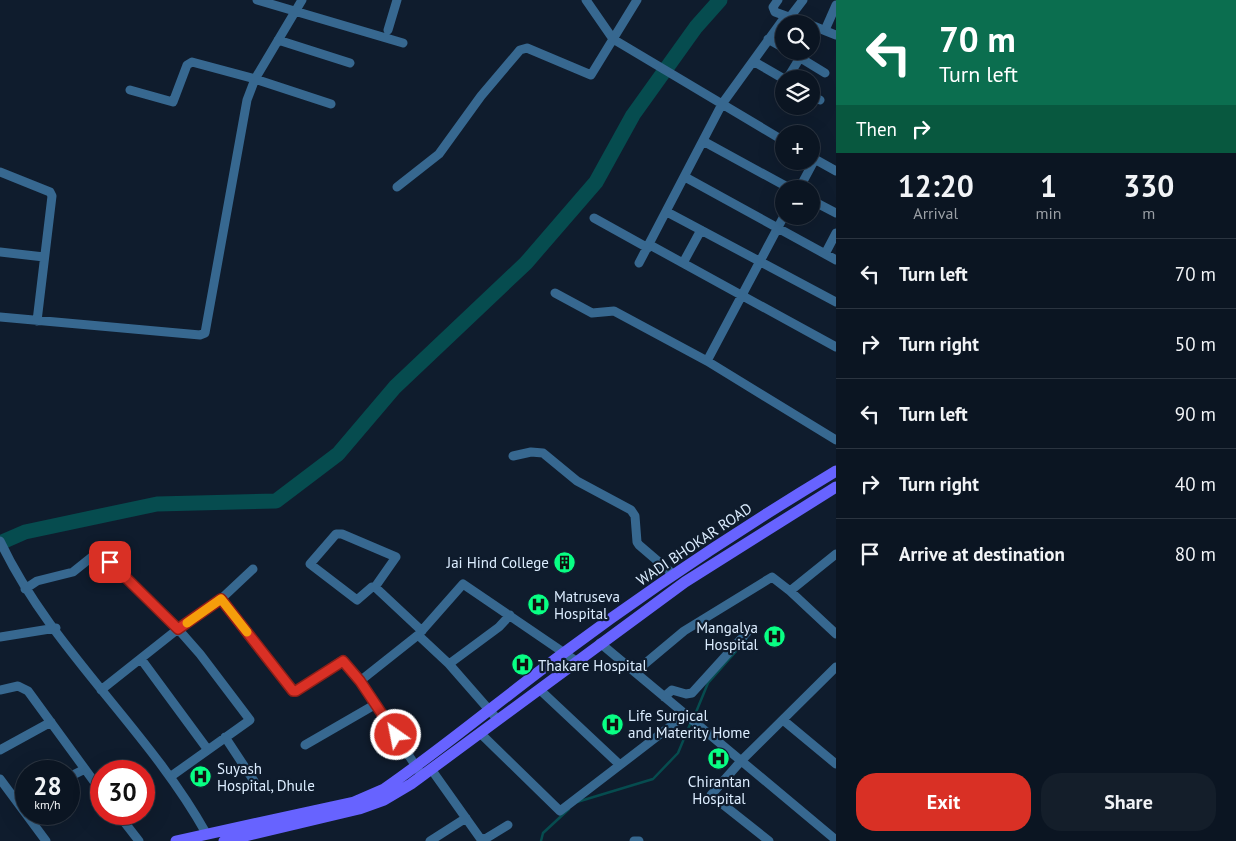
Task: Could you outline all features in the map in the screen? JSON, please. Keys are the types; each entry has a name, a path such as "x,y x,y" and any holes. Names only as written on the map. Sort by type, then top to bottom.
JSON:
{"main road":[{"name":"WADI BHOKAR ROAD","path":"224,841 261,837 359,810 384,800 423,770 489,711 564,652 774,508 836,471"},
{"name":"WADI BHOKAR ROAD","path":"176,841 354,802 423,770 480,733 685,582 836,487"},
{"path":"774,508 781,521"}],"street":[{"path":"257,0 403,43"},
{"path":"0,317 200,335 205,333 244,114 254,79 302,0"},
{"path":"388,30 398,0"},
{"path":"586,0 613,39 775,135"},
{"path":"397,187 439,154 482,96 520,50 527,48 590,75 637,0"},
{"path":"778,0 774,10 784,15"},
{"path":"790,15 803,0"},
{"path":"820,23 836,5"},
{"path":"820,29 836,35"},
{"path":"639,263 722,104 775,31"},
{"path":"768,38 775,42"},
{"path":"278,40 350,63"},
{"path":"808,60 825,73"},
{"path":"753,61 775,73"},
{"path":"130,90 173,102 187,65 192,62 254,79 331,104"},
{"path":"703,142 775,180"},
{"path":"820,162 836,171"},
{"path":"0,172 52,194 37,321"},
{"path":"685,177 836,260"},
{"path":"820,205 836,213"},
{"path":"667,212 836,302"},
{"path":"594,218 682,263 836,347"},
{"path":"707,362 780,225"},
{"path":"682,263 701,230"},
{"path":"825,254 836,233"},
{"path":"0,252 44,257"},
{"path":"556,293 592,313 614,312 707,362 836,440"},
{"path":"513,456 532,452 543,453 578,481 631,510 635,516 637,542 674,575"},
{"path":"338,534 394,554 396,560 375,587 372,587 359,599 354,600 311,566 311,562 338,534"},
{"path":"0,540 25,589 101,690 170,776 206,833"},
{"path":"25,589 37,580 74,572 98,552 178,629 200,654 250,720 170,776"},
{"path":"790,591 836,554"},
{"path":"101,690 178,629 221,599 253,569"},
{"path":"634,672 684,631 772,577 790,591 836,634"},
{"path":"360,681 420,633 463,584 576,661"},
{"path":"375,587 449,664 498,720"},
{"path":"221,599 293,691 296,691 341,661 345,663 360,681 423,770 483,840 508,825"},
{"path":"449,664 499,627 510,615"},
{"path":"0,637 56,628"},
{"path":"664,697 672,690 686,694 692,693 751,628"},
{"path":"600,643 836,840"},
{"path":"141,659 208,750"},
{"path":"769,841 757,837 711,795 741,761 836,667"},
{"path":"0,690 18,686 28,691 90,776"},
{"path":"539,689 620,766"},
{"path":"305,745 376,704"},
{"path":"480,733 560,811 686,716"},
{"path":"783,720 836,764"},
{"path":"0,750 51,722"},
{"path":"225,737 254,781"},
{"path":"80,772 85,769"},
{"path":"0,779 15,794"},
{"path":"430,841 466,818"},
{"path":"36,825 46,841"},
{"path":"127,825 139,841"},
{"path":"634,841 640,841"}],"waterway":[{"path":"0,543 25,532 157,504 276,501 338,454 395,387 526,263 596,182 633,115 696,27 720,0"},
{"path":"694,717 708,683 746,640"},
{"path":"577,802 653,779 678,753 691,722"},
{"path":"541,841 543,833 569,809"}],"slow traffic":[{"path":"187,623 221,599 247,632"}],"place":[{"name":"Jai Hind College","path":"565,562"},
{"name":"Matruseva Hospital","path":"538,605"},
{"name":"Mangalya Hospital","path":"774,636"},
{"name":"Thakare Hospital","path":"522,665"},
{"name":"Life Surgical and Materity Home","path":"612,724"},
{"name":"Chirantan Hospital","path":"719,758"},
{"name":"Suyash Hospital, Dhule","path":"201,777"}],"route":[{"path":"110,562 178,629 221,599 293,691 296,691 343,661 360,681 396,735"}]}
